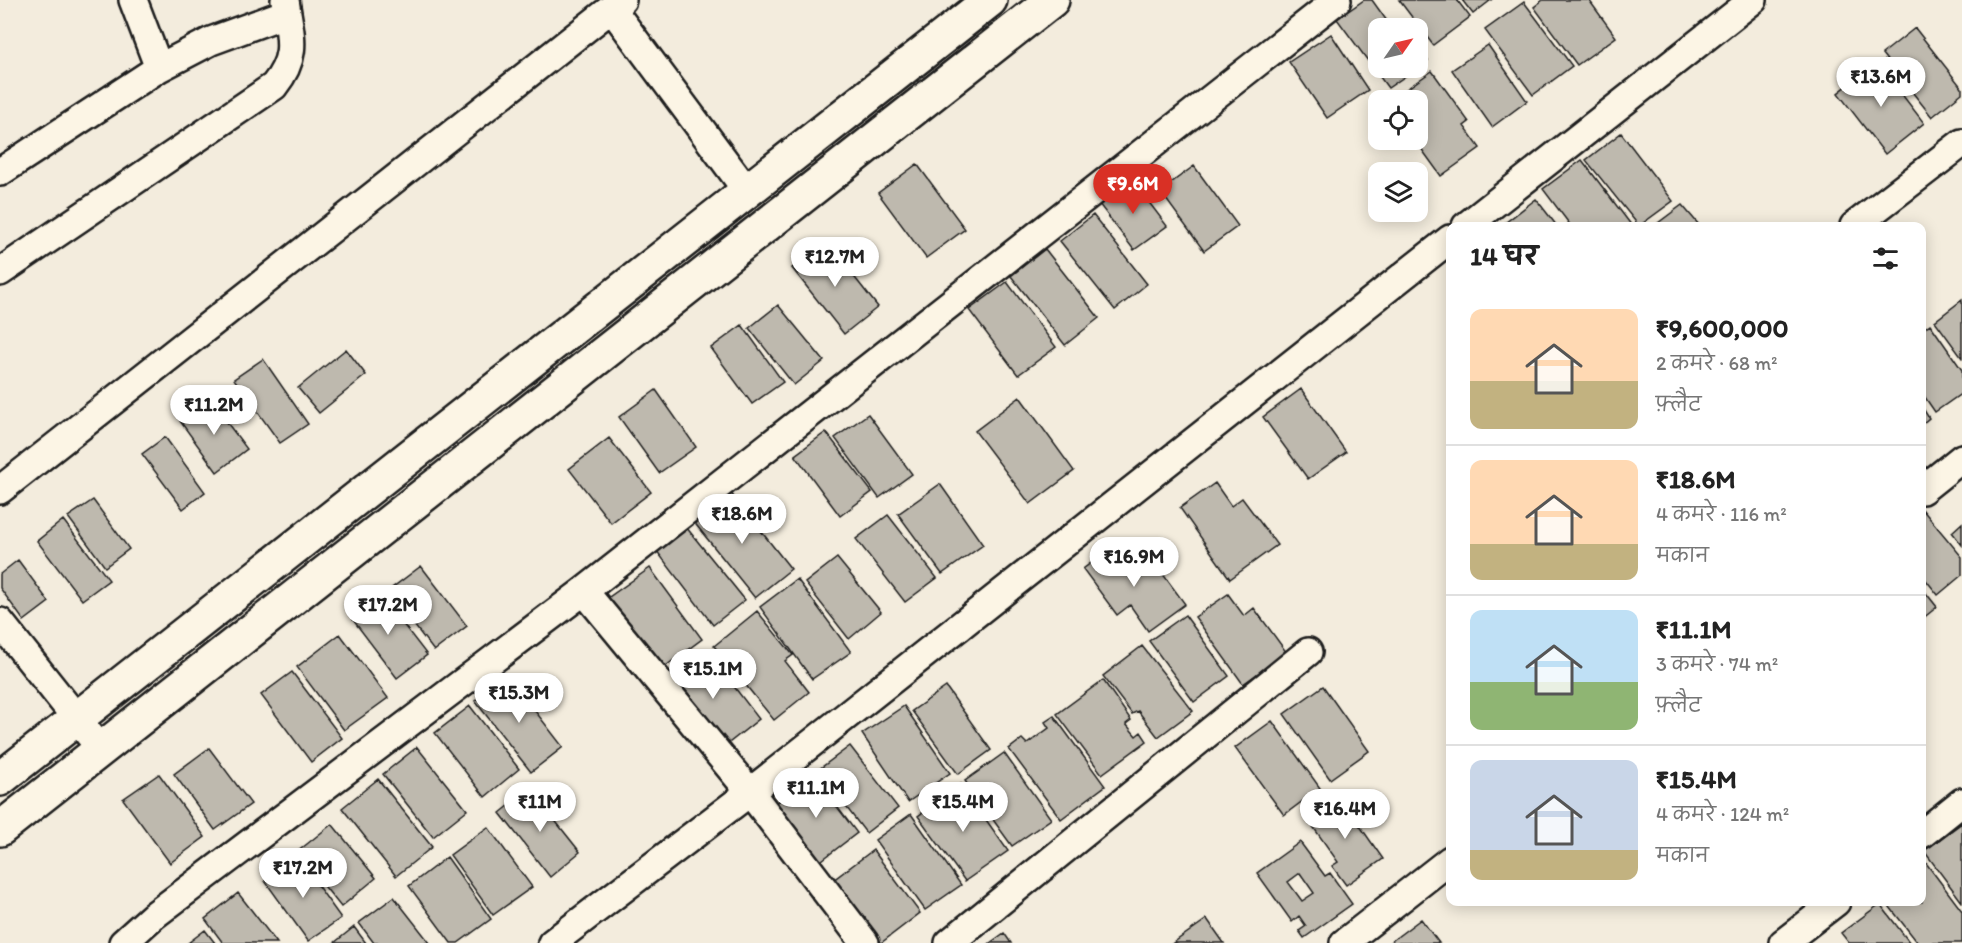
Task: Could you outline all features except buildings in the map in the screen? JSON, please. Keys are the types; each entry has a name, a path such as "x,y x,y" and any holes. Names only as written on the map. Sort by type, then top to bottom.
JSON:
{"street":[{"path":"133,0 159,68"},
{"path":"0,779 990,0"},
{"path":"0,829 1014,11 1052,0"},
{"path":"123,943 153,916 584,591 1337,0"},
{"path":"1471,222 1753,0"},
{"path":"0,490 617,4 747,191"},
{"path":"0,172 159,68 286,6 292,48 287,70 274,86 0,272"},
{"path":"1859,222 1962,143"},
{"path":"552,943 750,792 1446,242"},
{"path":"1926,487 1962,458"},
{"path":"584,591 750,792 865,943"},
{"path":"0,622 100,748"},
{"path":"949,943 1308,651"},
{"path":"1926,831 1962,802"},
{"path":"1344,943 1446,863"},
{"path":"1783,943 1831,906"}]}
